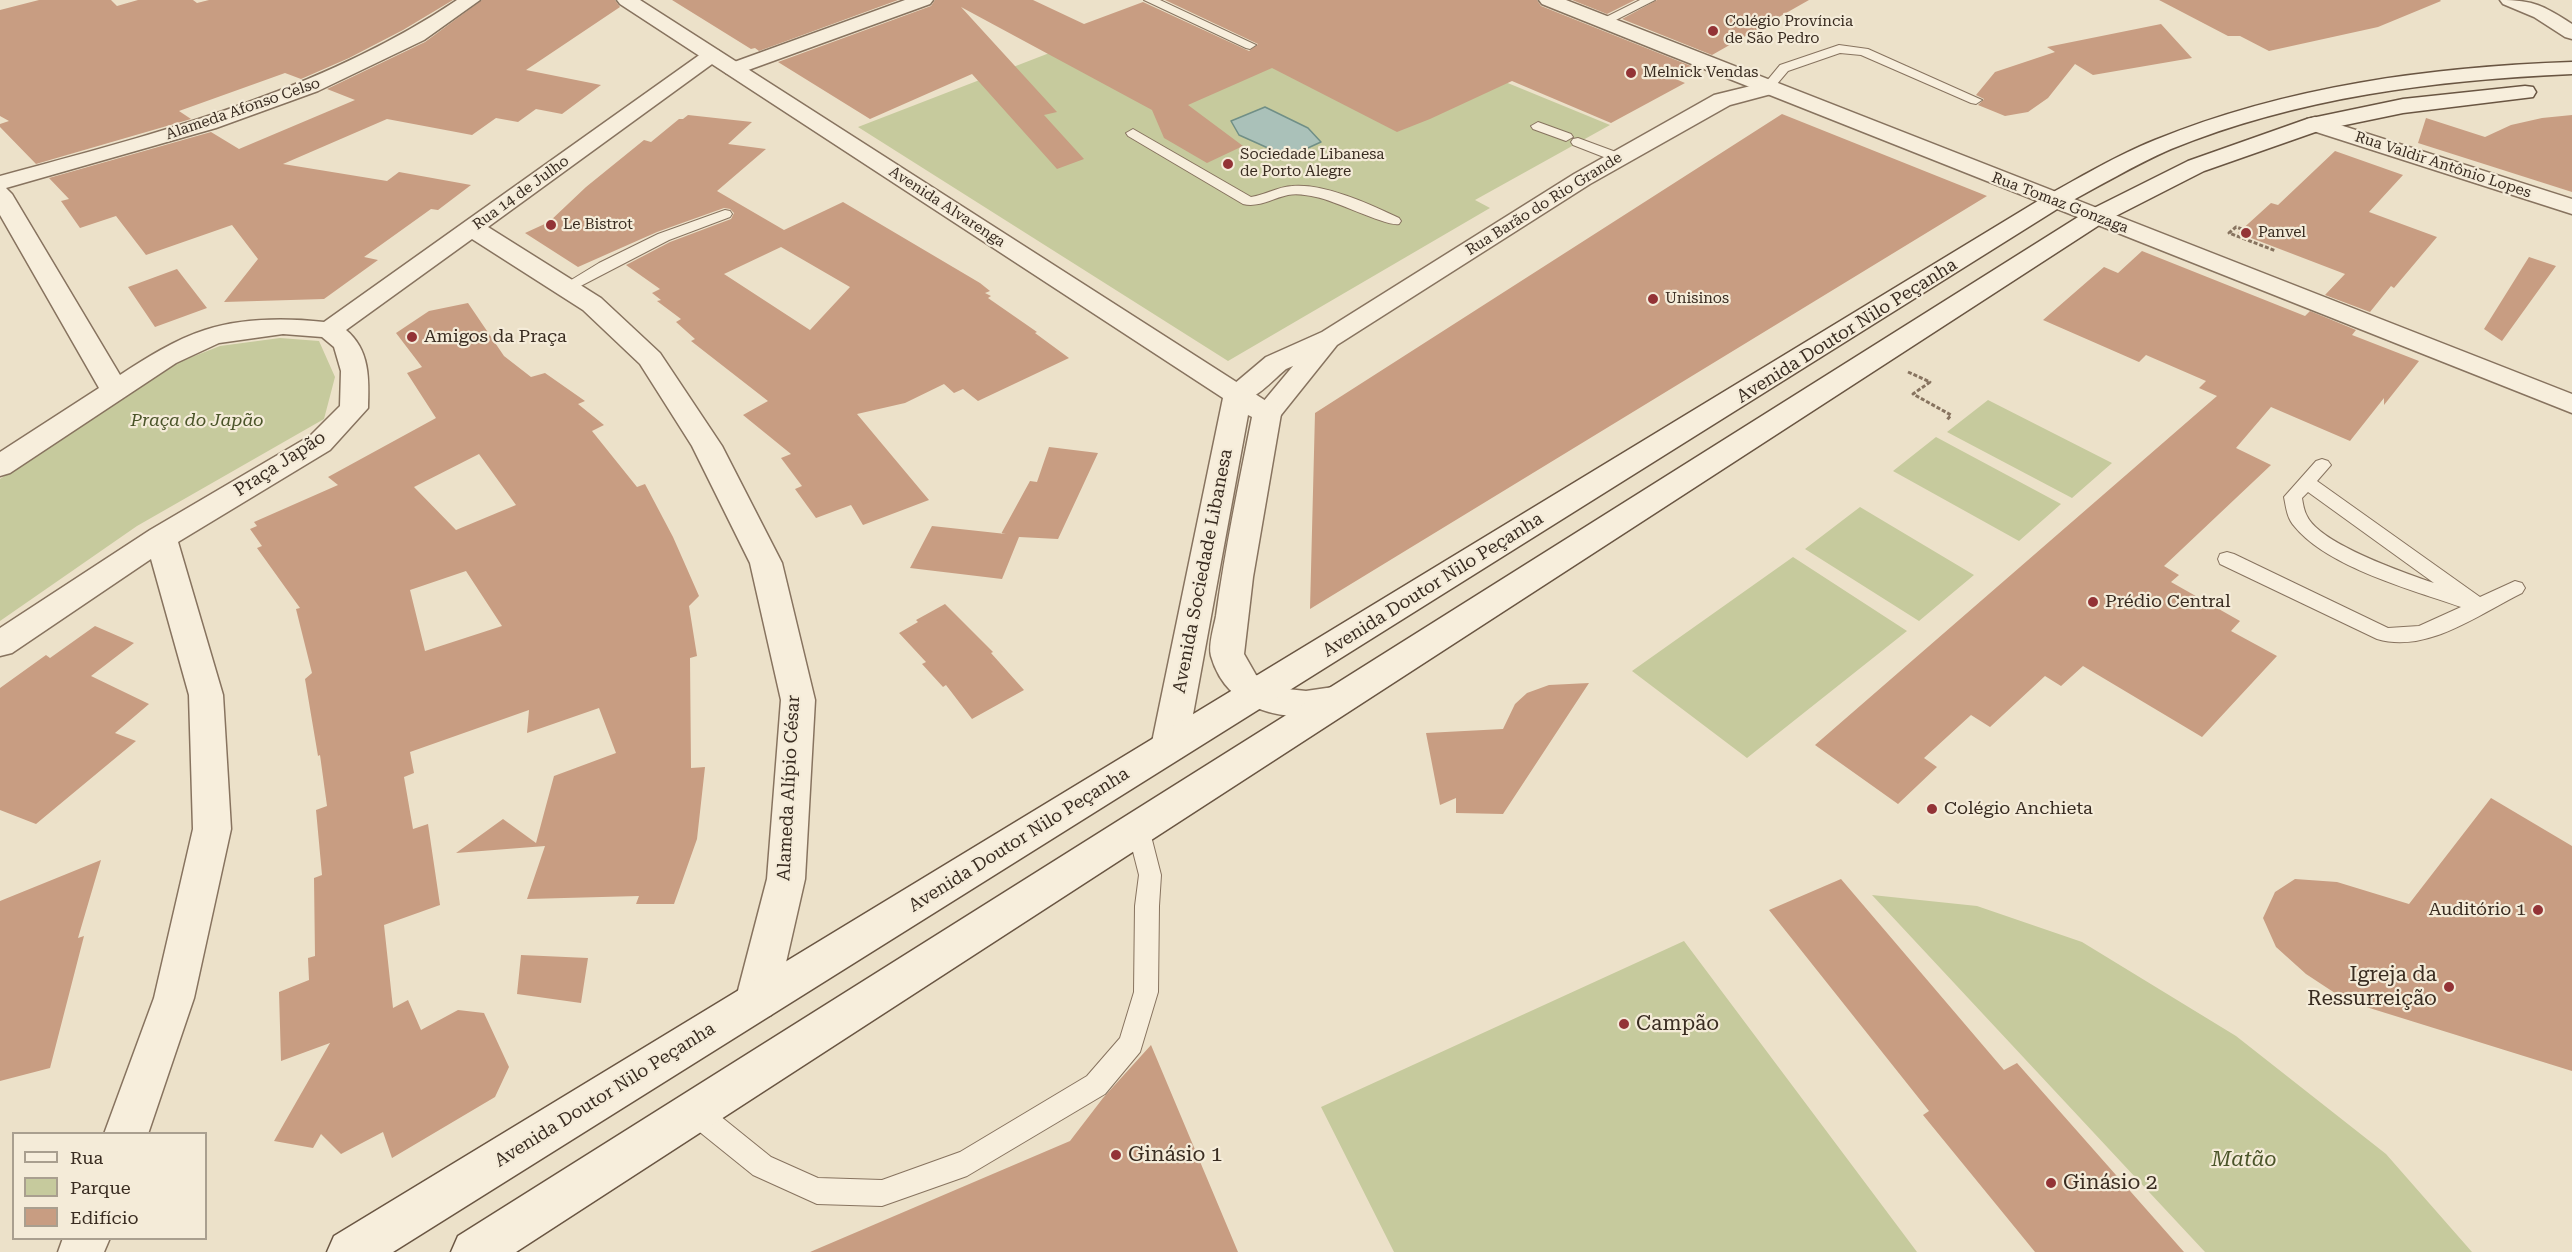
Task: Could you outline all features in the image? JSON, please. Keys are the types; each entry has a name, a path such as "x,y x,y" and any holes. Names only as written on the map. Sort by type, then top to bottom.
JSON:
{"street":[{"name":"Alameda Afonso Celso","path":"0,183 244,112 316,84 411,39 470,0"},
{"name":"Avenida Alvarenga","path":"627,0 1267,414"},
{"path":"733,69 923,0"},
{"name":"Rua Tomaz Gonzaga","path":"1549,0 2572,404"},
{"path":"2510,0 2541,13 2572,33"},
{"name":"Rua 14 de Julho","path":"329,330 712,55"},
{"name":"Avenida Doutor Nilo Peçanha","path":"350,1252 2054,201 2152,149 2227,122 2293,103 2372,87 2456,74 2572,68"},
{"name":"Rua Barão do Rio Grande","path":"1238,395 1276,363 1331,338 1582,178 1722,100 1767,88"},
{"name":"Avenida Doutor Nilo Peçanha","path":"474,1252 2095,217 2196,166 2315,124 2403,106 2493,94 2572,89"},
{"name":"Rua Valdir Antônio Lopes","path":"2315,124 2572,207"},
{"path":"0,194 114,389"},
{"name":"Alameda Alípio César","path":"472,228 592,304 650,359 707,446 766,563 798,700 786,879 756,1002"},
{"path":"0,466 166,357 213,336 283,326 329,330"},
{"name":"Praça Japão","path":"0,644 161,538 320,443 354,408 355,371 346,344 329,330"},
{"name":"Rua Barão do Rio Grande","path":"1267,414 1331,338"},
{"name":"Avenida Sociedade Libanesa","path":"1169,747 1238,395"},
{"name":"Avenida Sociedade Libanesa","path":"1267,414 1237,577 1227,654 1237,678 1257,694 1276,702 1297,706 1319,705 1340,699"},
{"path":"127,1132 174,998 212,829 206,696 161,538"},
{"path":"1208,543 1237,577"}],"lane":[{"path":"1150,0 1250,45"},
{"path":"1602,22 1649,0"},
{"path":"1767,88 1784,68 1848,48 1864,51 1976,100"},
{"path":"1538,126 1618,158"},
{"path":"1133,134 1248,201 1260,201 1293,190 1310,190 1394,221"},
{"path":"566,288 661,237 725,214"},
{"path":"2322,465 2293,497 2299,522 2325,543 2374,568 2479,606"},
{"path":"2306,482 2479,606"},
{"path":"2227,559 2384,634 2398,638 2414,636 2515,588"},
{"path":"694,1112 762,1166 818,1191 882,1193 967,1162 1096,1085 1131,1044 1146,992 1150,875 1138,828"}],"path":[{"path":"2242,229 2236,227 2229,233 2276,251"},
{"path":"1908,372 1930,382 1914,394 1951,415 1947,420"}],"green space":[{"name":"Sociedade Libanesa de Porto Alegre","path":"1127,23 1240,78 1364,24 1610,125 1475,200 1490,208 1228,361 858,127"},
{"name":"Praça do Japão","path":"280,338 319,341 335,377 324,419 137,526 0,621 0,479 169,366 220,346"},
{"path":"1988,400 2112,463 2072,498 1947,432"},
{"path":"1936,437 2061,504 2019,541 1893,471"},
{"path":"1860,507 1974,575 1919,621 1805,549"},
{"path":"1793,557 1907,631 1747,758 1632,671"},
{"name":"Matão","path":"1872,895 1977,906 2082,942 2236,1036 2386,1154 2472,1252 2205,1252"},
{"name":"Campão","path":"1684,941 1917,1252 1394,1252 1321,1107"}],"water":[{"path":"1265,107 1308,128 1321,142 1288,157 1239,135 1231,121"}],"building":[{"path":"39,0 111,0 117,6 138,0 193,0 197,3 209,0 453,0 403,30 349,58 301,79 285,73 179,111 191,119 36,164 0,127 0,124 9,121 0,116 0,10"},
{"path":"482,0 615,0 620,7 526,70 601,85 562,114 536,109 518,122 496,118 472,135 387,119 283,164 387,181 399,172 471,185 438,210 431,209 364,257 378,260 324,299 224,302 258,259 232,225 146,255 116,216 80,228 61,201 69,199 49,178 211,132 239,149 355,100 327,89 425,42"},
{"path":"672,0 898,0 759,51 755,48 751,49"},
{"path":"935,0 1033,0 1084,24 1143,2 1249,51 1258,44 1165,0 1537,0 1541,6 1691,66 1671,77 1685,83 1611,123 1512,81 1397,132 1272,68 1188,105 1243,146 1207,163 1164,138 1152,110 961,7 1057,112 1044,115 1084,159 1057,169 972,74 870,119 778,62 931,6"},
{"path":"1572,0 1635,0 1607,14"},
{"name":"Colégio Província de São Pedro","path":"1657,0 1809,0 1712,55 1622,19"},
{"path":"2159,0 2441,1 2378,27 2269,51 2240,36 2228,36"},
{"path":"2161,24 2192,58 2093,75 2075,64 2048,98 2028,112 2005,116 1978,105 1984,99 1976,95 1995,72 2055,52 2047,47"},
{"name":"Unisinos","path":"1782,114 1987,196 1310,609 1315,413"},
{"path":"688,115 752,122 728,144 766,149 717,191 784,230 843,202 980,283 990,291 985,293 991,296 988,298 1037,332 1035,333 1069,358 978,401 963,389 954,393 944,384 905,403 857,414 929,500 863,525 851,505 816,518 795,489 802,486 781,458 791,454 743,415 768,401 691,341 695,339 676,322 681,319 657,301 661,300 652,293 660,289 626,265 670,242 731,219 734,213 730,209 724,208 657,232 578,267 525,233 549,222 586,187 644,140 651,142 679,119","holes":["781,247 850,287 810,330 724,274"]},
{"path":"2572,115 2572,192 2418,143 2426,118 2485,137 2511,125 2542,118"},
{"path":"2335,151 2403,175 2369,212 2437,237 2394,288 2391,286 2370,312 2325,295 2345,274 2238,233 2271,203 2278,205"},
{"name":"Prédio Central","path":"2142,251 2305,316 2310,311 2356,330 2352,335 2419,361 2384,405 2384,398 2350,441 2271,407 2236,448 2271,465 2164,566 2179,575 2171,582 2240,621 2231,631 2277,656 2202,737 2083,666 2061,686 2045,676 1990,727 1971,715 1924,758 1937,767 1898,804 1815,745 2217,396 2199,388 2206,381 2146,355 2139,362 2043,320 2104,267 2118,273"},
{"path":"2529,257 2556,266 2502,341 2484,329"},
{"path":"177,269 207,308 155,327 128,287"},
{"path":"468,303 504,356 531,377 545,373 585,401 578,404 604,425 592,431 637,487 645,484 673,537 699,596 689,606 697,656 690,658 691,768 705,767 697,839 674,904 636,904 639,896 527,899 545,846 456,853 503,819 536,843 554,776 616,753 599,708 527,733 529,710 410,752 414,773 404,777 413,829 428,824 440,905 384,925 393,1008 408,1000 421,1030 458,1010 484,1013 509,1067 495,1097 392,1158 383,1132 341,1154 321,1134 313,1148 274,1141 330,1043 281,1061 279,992 309,980 308,958 315,956 314,878 322,875 316,810 327,806 320,755 318,756 305,679 312,673 296,609 300,608 257,548 262,546 250,529 257,526 254,522 338,485 328,477 436,418 407,373 422,367 396,333 429,311","holes":["479,454 516,505 456,530 414,487","466,571 502,626 425,651 410,590"]},
{"path":"1049,447 1098,453 1058,539 1019,537 1002,579 910,568 932,526 1001,533 1030,481 1037,482"},
{"path":"945,604 993,652 991,653 1024,690 972,719 946,685 943,687 922,664 926,662 899,633 918,622 916,620"},
{"path":"95,626 134,643 91,676 149,704 115,733 136,741 36,824 0,810 0,688 46,655 50,658"},
{"path":"1589,683 1503,814 1456,813 1456,798 1440,805 1426,733 1503,729 1515,704 1527,693 1549,685"},
{"name":"Igreja da Ressurreição","path":"2491,798 2572,846 2572,1071 2347,1001 2306,974 2276,947 2263,918 2275,892 2295,879 2337,882 2409,904"},
{"path":"101,860 78,938 84,936 50,1068 0,1081 0,901"},
{"path":"1841,879 2004,1070 2017,1063 2184,1252 2035,1252 1923,1115 1929,1111 1769,910"},
{"path":"521,955 588,958 581,1003 517,994"},
{"name":"Ginásio 1","path":"1151,1045 1238,1252 810,1252 1070,1141 1103,1098"}],"place":[{"name":"Colégio Província de São Pedro","path":"1713,31"},
{"name":"Melnick Vendas","path":"1631,73"},
{"name":"Sociedade Libanesa de Porto Alegre","path":"1228,164"},
{"name":"Le Bistrot","path":"551,225"},
{"name":"Panvel","path":"2246,233"},
{"name":"Unisinos","path":"1653,299"},
{"name":"Amigos da Praça","path":"412,337"},
{"name":"Prédio Central","path":"2093,602"},
{"name":"Colégio Anchieta","path":"1932,809"},
{"name":"Auditório 1","path":"2538,910"},
{"name":"Igreja da Ressurreição","path":"2449,987"},
{"name":"Campão","path":"1624,1024"},
{"name":"Ginásio 1","path":"1116,1155"},
{"name":"Ginásio 2","path":"2051,1183"}]}
